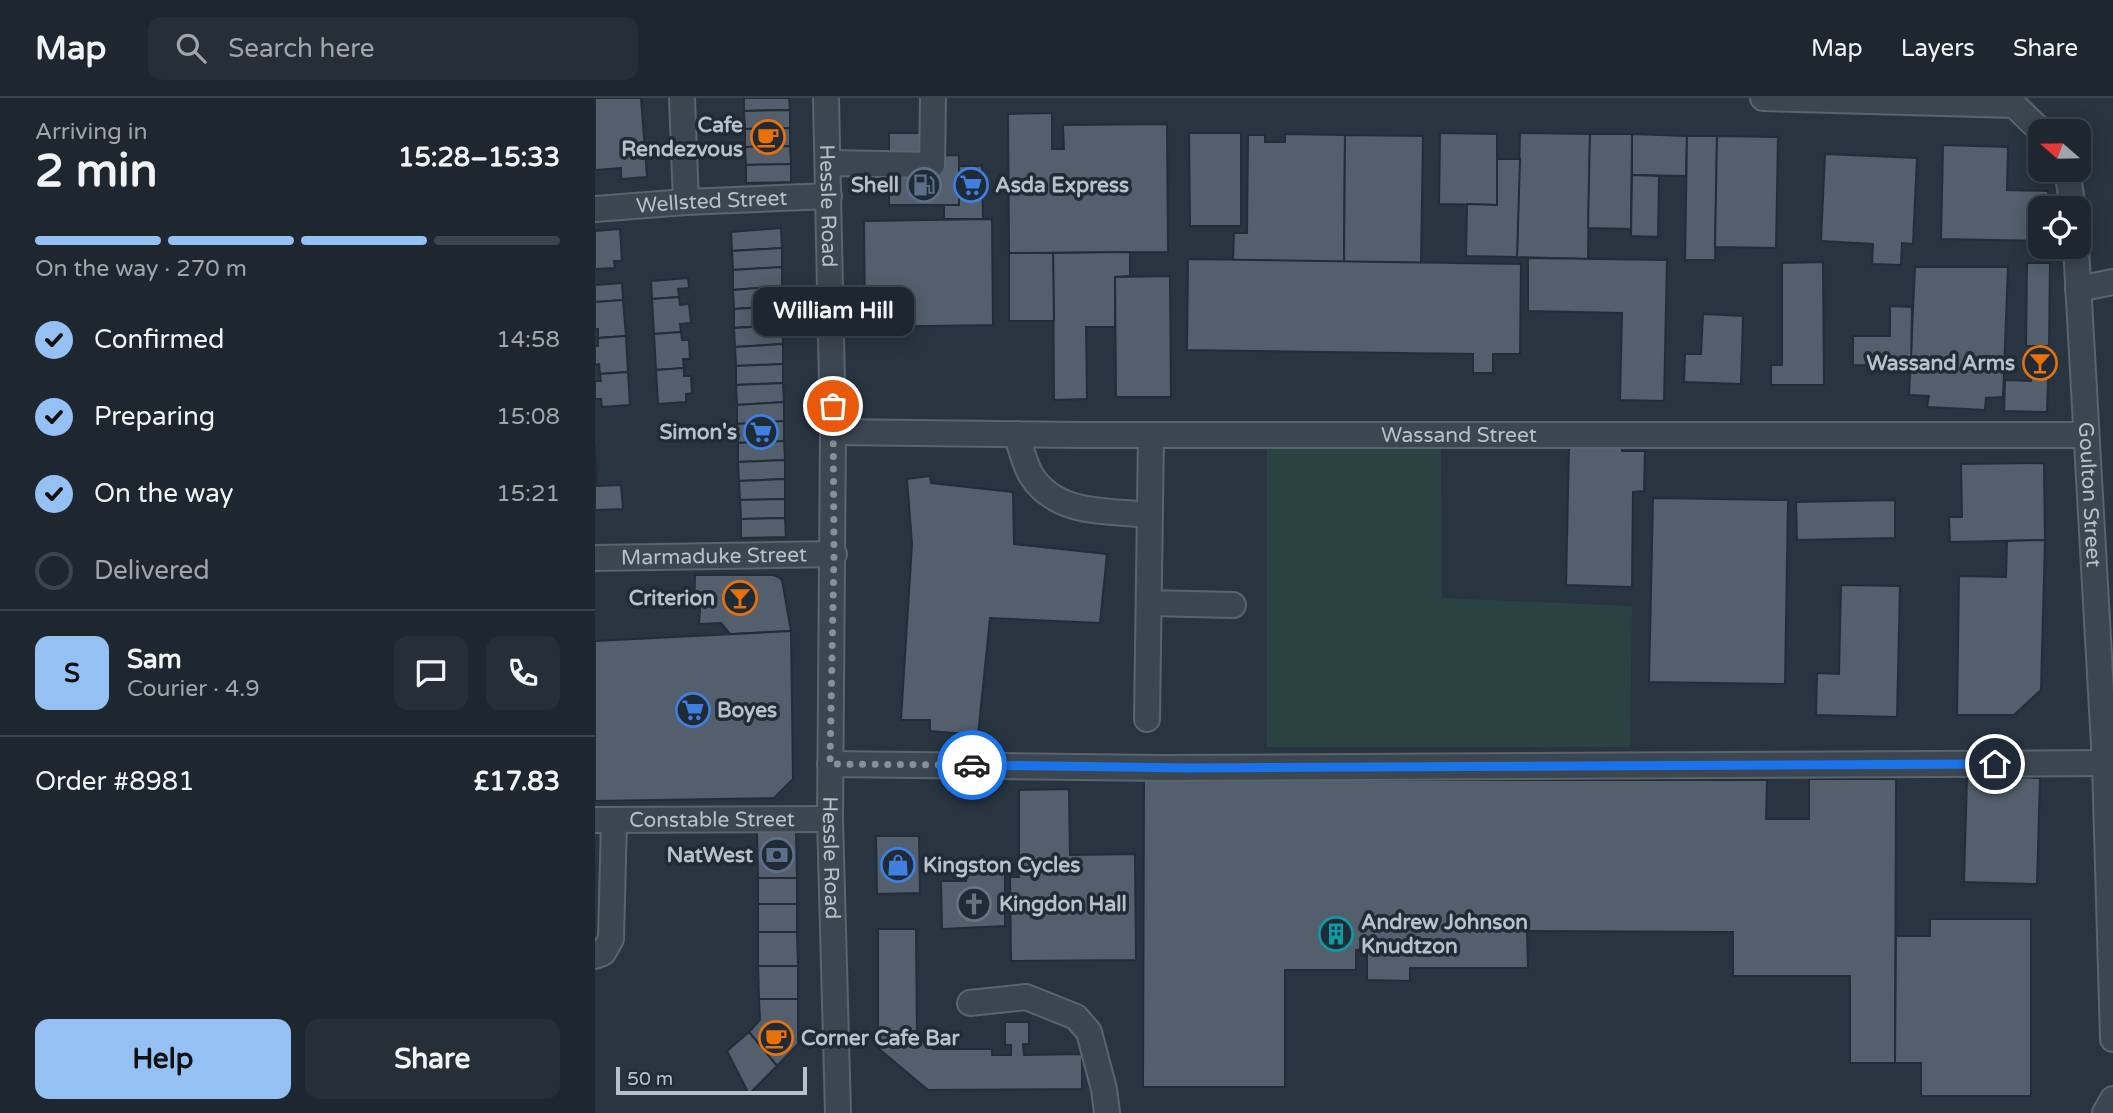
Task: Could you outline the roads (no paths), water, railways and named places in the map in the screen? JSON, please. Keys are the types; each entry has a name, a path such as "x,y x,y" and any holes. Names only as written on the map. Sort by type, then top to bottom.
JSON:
{"street":[{"path":"682,98 686,202"},
{"name":"Hessle Road","path":"826,98 834,554 829,819 838,1113"},
{"path":"829,163 932,165 933,98"},
{"path":"1763,98 2014,105 2029,119"},
{"name":"Wellsted Street","path":"595,209 829,196"},
{"name":"Goulton Street","path":"2077,259 2085,435 2104,593 2113,1039"},
{"path":"2078,289 2113,282"},
{"name":"Wassand Street","path":"833,432 1151,435 2085,435"},
{"path":"1016,434 1031,474 1049,496 1066,505 1150,515"},
{"path":"1147,719 1151,435"},
{"name":"Marmaduke Street","path":"595,558 834,554"},
{"path":"1149,603 1233,606"},
{"path":"830,764 1189,768 2107,751"},
{"name":"Constable Street","path":"605,820 829,819"},
{"path":"595,956 603,953 611,939 605,820"},
{"path":"970,1003 1026,996 1076,1017 1089,1032 1104,1089 1107,1113"},
{"path":"2105,1113 2113,1099"}],"place":[{"name":"Cafe Rendezvous","path":"768,137"},
{"name":"Shell","path":"924,185"},
{"name":"Asda Express","path":"971,185"},
{"name":"Wassand Arms","path":"2040,363"},
{"name":"William Hill","path":"833,406"},
{"name":"Simon's","path":"761,432"},
{"name":"Criterion","path":"740,598"},
{"name":"Boyes","path":"693,710"},
{"name":"NatWest","path":"777,855"},
{"name":"Kingston Cycles","path":"898,865"},
{"name":"Kingdon Hall","path":"974,904"},
{"name":"Andrew Johnson Knudtzon","path":"1336,934"},
{"name":"Corner Cafe Bar","path":"776,1038"}]}
